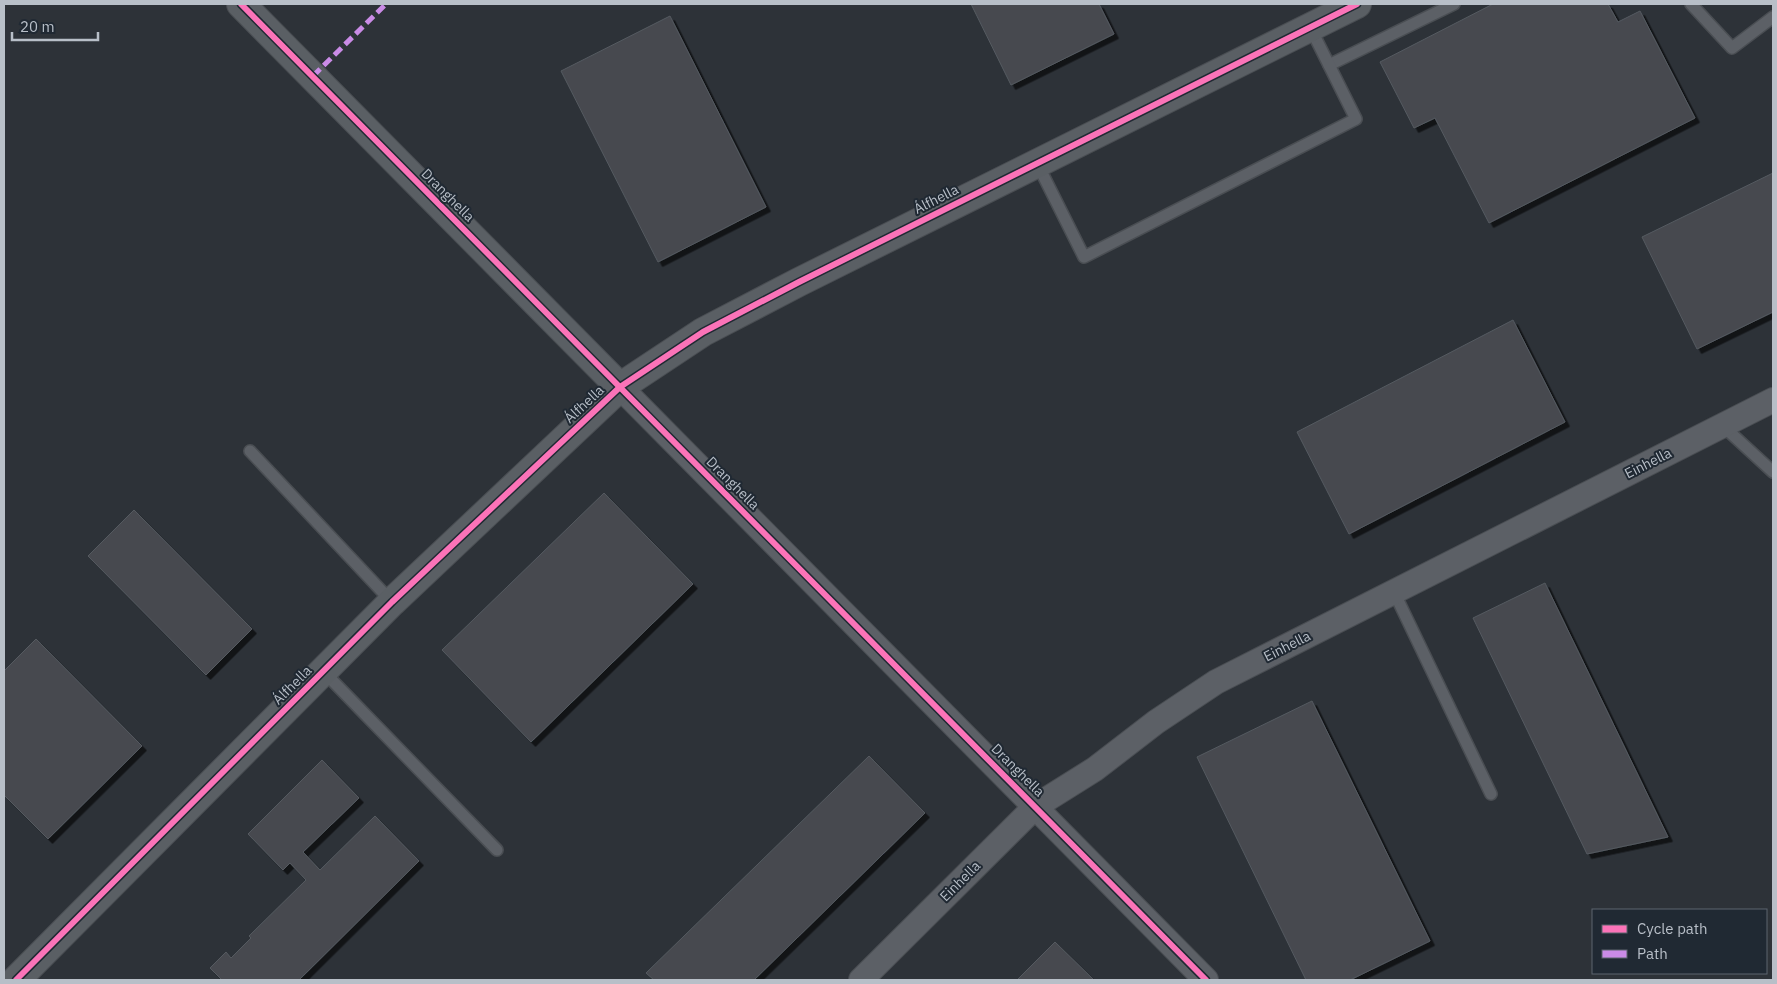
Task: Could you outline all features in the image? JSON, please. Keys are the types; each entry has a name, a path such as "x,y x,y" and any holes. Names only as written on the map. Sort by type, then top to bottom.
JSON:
{"street":[{"name":"Dranghella","path":"241,4 1206,980"},
{"name":"Álfhella","path":"16,980 392,602 620,387 703,332 807,278 1357,4"},
{"name":"Einhella","path":"861,980 1036,806 1095,769 1156,722 1216,682 1773,400"}],"lane":[{"path":"1329,65 1454,4"},
{"path":"1691,4 1732,48 1773,17"},
{"path":"1037,163 1084,256 1356,119 1310,27"},
{"path":"1723,426 1773,472"},
{"path":"250,451 392,602"},
{"path":"1394,592 1491,794"},
{"path":"323,671 497,850"}],"building":[{"path":"971,4 1099,4 1114,34 1011,85"},
{"path":"1493,4 1608,4 1618,22 1640,11 1695,118 1489,223 1435,118 1414,128 1380,62"},
{"path":"670,16 766,207 658,262 561,71"},
{"path":"1773,173 1773,312 1697,349 1642,237"},
{"path":"1513,320 1565,422 1349,534 1297,432"},
{"path":"604,493 693,584 531,742 442,650"},
{"path":"134,510 252,629 206,675 88,556"},
{"path":"1545,583 1668,837 1587,854 1473,618"},
{"path":"36,639 142,746 48,839 4,795 4,671"},
{"path":"1312,701 1430,941 1350,980 1306,980 1197,757"},
{"path":"869,756 925,813 754,980 654,980 646,973"},
{"path":"322,760 359,798 303,852 320,870 375,816 419,861 299,980 222,980 210,968 226,952 231,958 251,938 249,936 306,880 290,863 283,870 248,834"},
{"path":"1055,942 1094,980 1017,980"}],"marked path":[{"path":"313,76 386,4"}],"cycle path":[{"path":"241,4 1206,980"},
{"path":"16,980 392,602 620,387 703,332 799,282 1357,4"}]}
